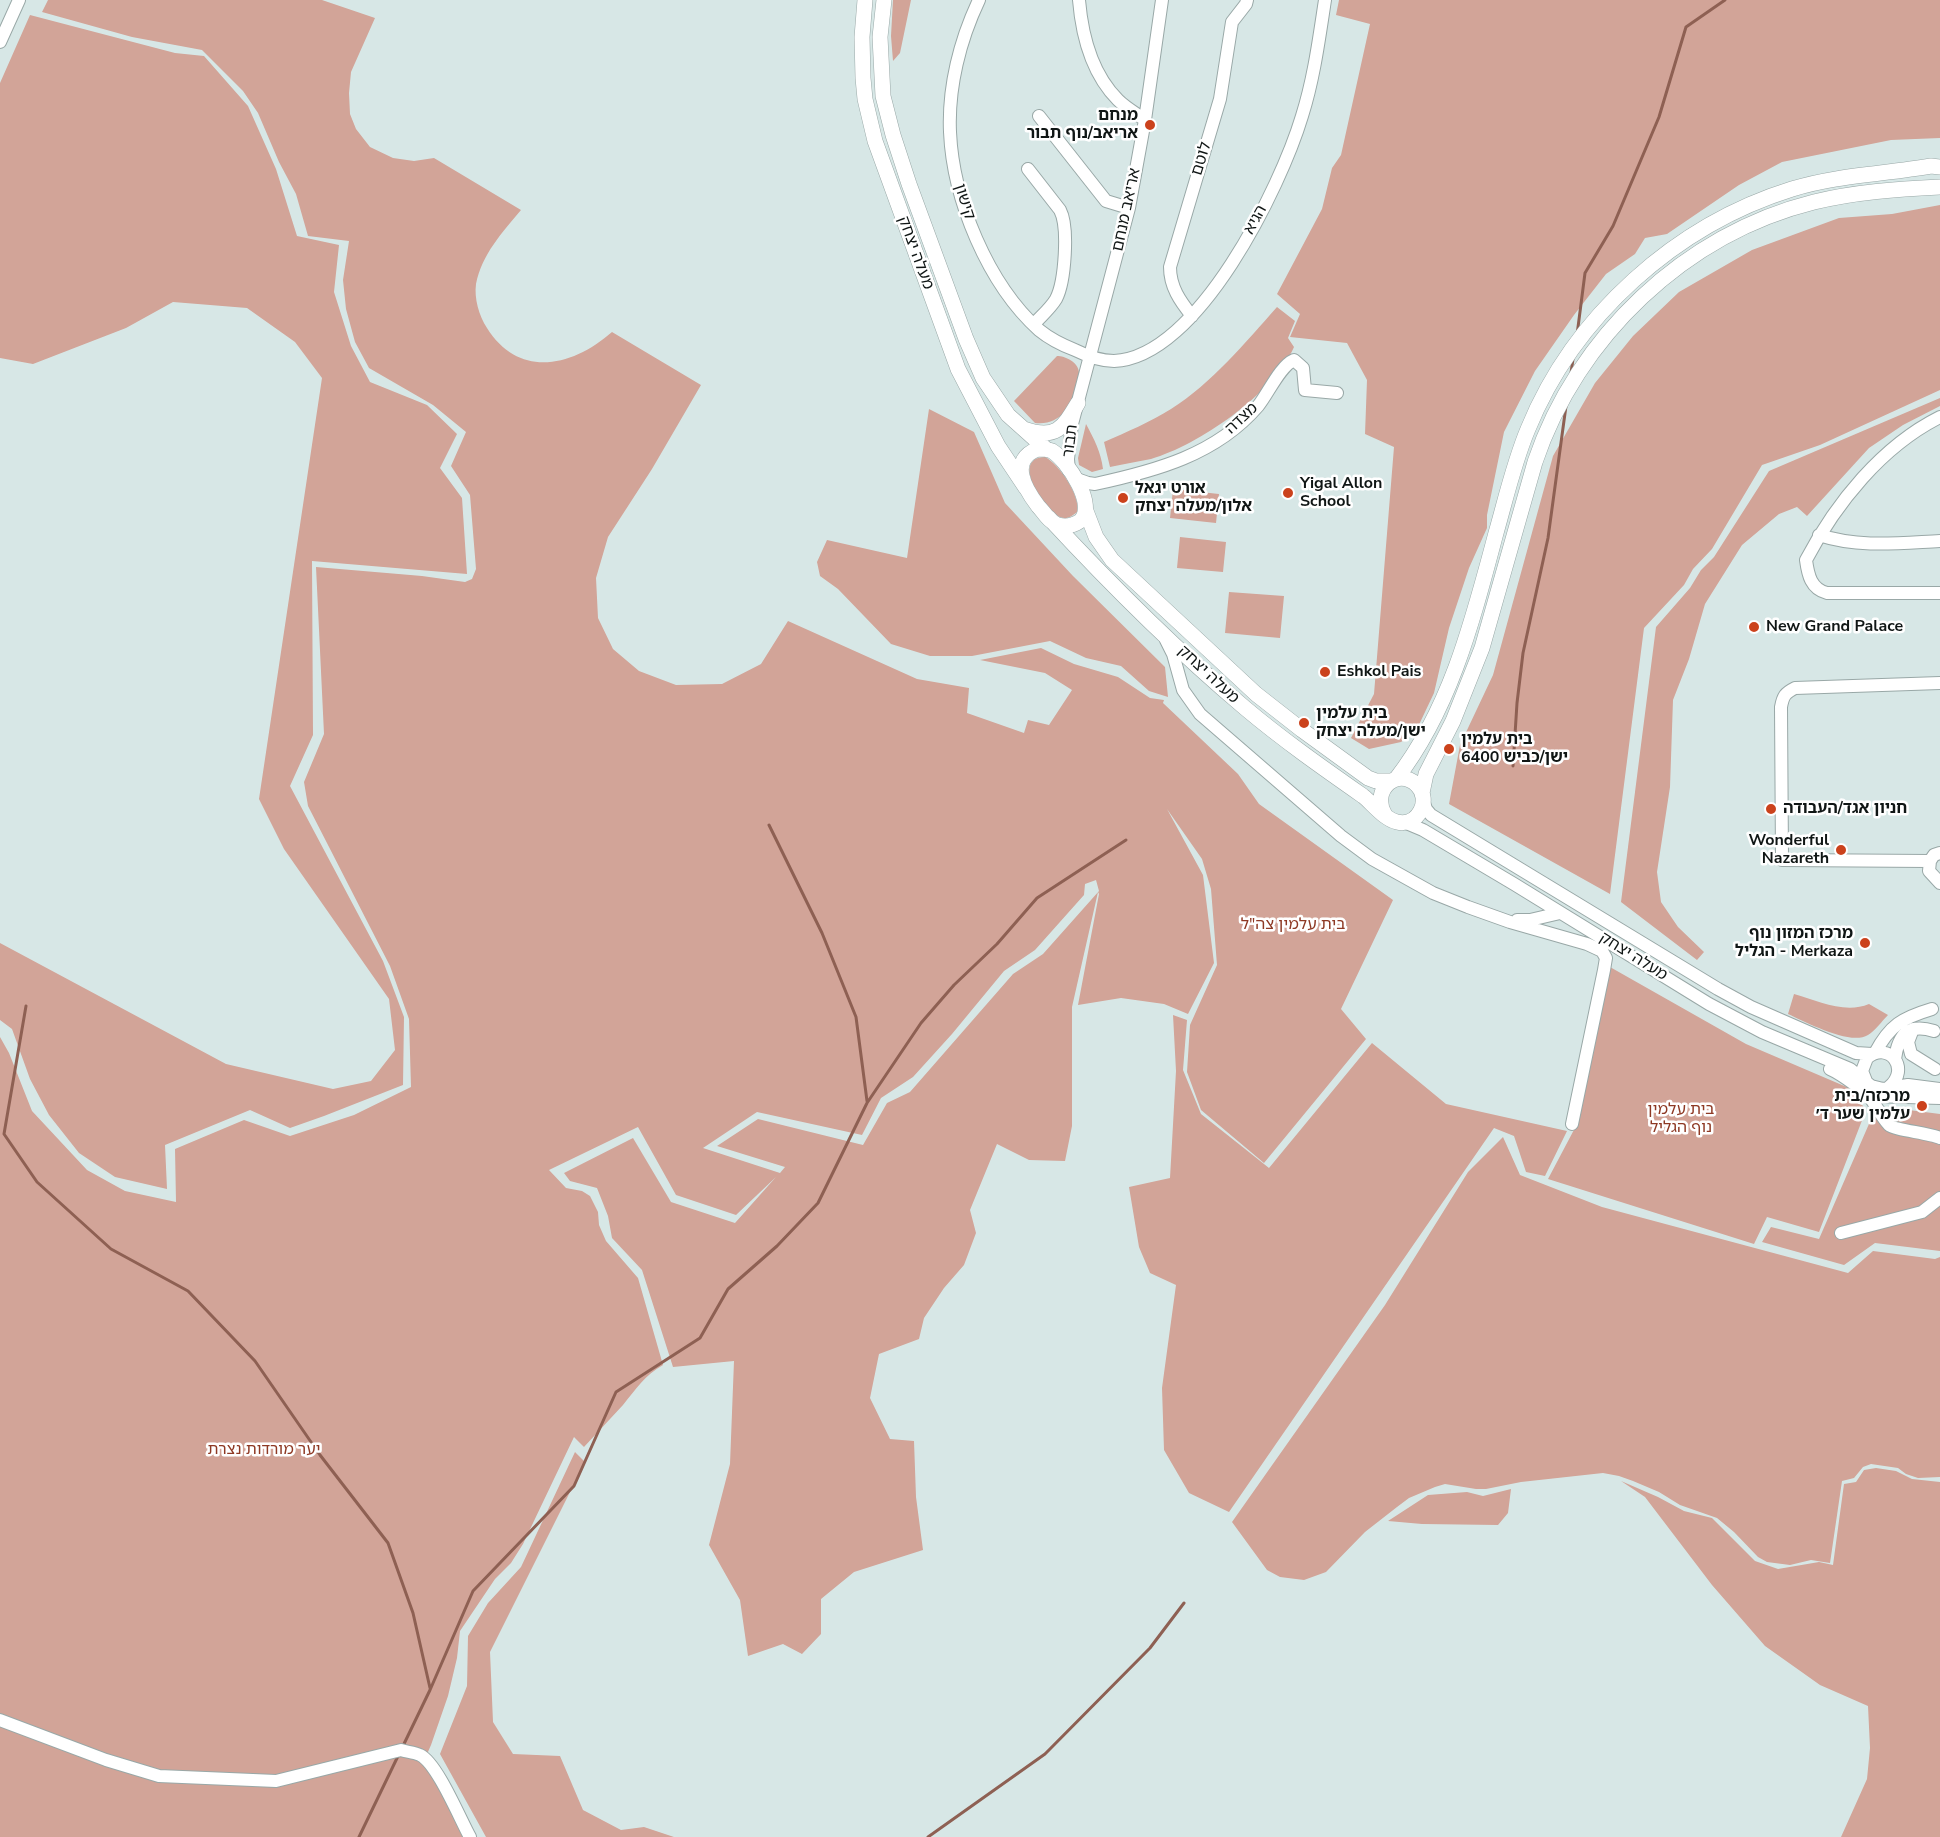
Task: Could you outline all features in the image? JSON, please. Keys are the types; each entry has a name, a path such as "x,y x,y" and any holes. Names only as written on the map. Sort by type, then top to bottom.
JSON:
{"main road":[{"name":"מעלה יצחק","path":"865,0 862,29 863,78 867,110 878,149 949,346 963,379 998,446 1048,517 1113,587 1244,707 1314,762 1371,802 1384,815"},
{"name":"מעלה יצחק","path":"884,0 881,68 884,96 893,135 975,361 990,392 1019,427 1049,450 1072,474 1083,492 1096,537 1112,560 1256,694 1289,721 1368,778 1376,781 1394,780"},
{"path":"1940,167 1931,166 1824,181 1763,199 1721,219 1665,253 1606,308 1572,349 1545,392 1528,427 1515,465 1475,612 1457,665 1437,713 1418,749 1394,780 1382,790 1381,809 1384,815 1404,822 1410,821 1420,813 1426,774 1453,721 1482,648 1545,434 1570,386 1606,335 1631,308 1676,268 1756,222 1827,199 1940,186"},
{"path":"1019,427 1036,433 1052,433 1067,422 1076,410"},
{"path":"1026,488 1022,476 1025,459 1033,451 1049,450"},
{"path":"1048,517 1060,525 1071,525 1082,519 1086,507"},
{"path":"1394,780 1402,778 1414,783 1423,796"}],"street":[{"path":"0,42 20,0"},
{"name":"קישון","path":"979,0 961,46 952,91 950,129 954,171 966,214 1003,285 1034,324 1052,339 1090,357"},
{"path":"1079,0 1086,45 1094,64 1118,100 1145,120"},
{"name":"אריאב מנחם","path":"1076,410 1129,208 1145,120 1162,0"},
{"name":"לוטם","path":"1192,316 1179,300 1174,289 1170,278 1170,267 1220,99 1232,22 1247,0"},
{"name":"הגיא","path":"1090,357 1113,361 1134,357 1150,349 1192,316 1224,276 1279,176 1302,116 1317,52 1325,0"},
{"path":"1039,116 1106,201 1129,208"},
{"path":"1028,169 1060,210 1064,217 1066,234 1059,292 1050,307 1034,324"},
{"name":"מצדה","path":"1086,507 1100,484 1167,466 1210,446 1240,424 1258,406 1286,366 1294,360 1303,368 1305,390 1337,393"},
{"name":"תבור","path":"1049,450 1062,442 1076,410"},
{"name":"תבור","path":"1072,474 1068,459 1076,410"},
{"path":"1940,417 1898,444 1875,466 1846,499 1820,535 1806,560 1812,583 1819,591 1827,593 1940,593"},
{"name":"מצדה","path":"1072,474 1088,483 1111,480"},
{"path":"1820,535 1861,544 1940,541"},
{"path":"1163,632 1173,654 1183,690 1200,714 1276,781 1372,859 1433,893 1507,921 1587,944 1602,951 1606,958 1572,1124"},
{"path":"1930,861 1782,860 1781,707 1783,696 1794,688 1940,683"},
{"name":"מעלה יצחק","path":"1423,796 1426,809 1431,814 1718,989 1770,1016 1856,1053 1874,1054"},
{"name":"מעלה יצחק","path":"1404,822 1423,830 1696,995 1762,1032 1850,1069 1866,1087"},
{"path":"1940,853 1934,855 1930,861 1929,871 1940,883"},
{"path":"1507,921 1530,920 1560,913"},
{"path":"1937,1005 1914,1014 1887,1032 1874,1054 1863,1065 1866,1087 1888,1125 1893,1128 1924,1132 1940,1138"},
{"path":"1937,1005 1928,1017 1928,1022 1937,1032"},
{"path":"1889,1087 1899,1075 1896,1061 1903,1034 1913,1029 1923,1028 1937,1032"},
{"path":"1913,1029 1909,1036 1908,1048 1915,1057 1938,1069"},
{"path":"1874,1054 1888,1053 1896,1061 1938,1069"},
{"path":"1866,1087 1877,1089 1908,1085 1940,1089"},
{"path":"1866,1087 1872,1096 1940,1098"},
{"path":"1886,1120 1885,1109 1889,1103 1902,1096"},
{"path":"1841,1233 1922,1212 1940,1198"},
{"path":"0,1720 106,1760 159,1776 276,1781 401,1750 420,1755 435,1771 470,1837"}],"green space":[{"name":"יער מורדות נצרת","path":"48,0 322,0 375,18 351,72 350,114 356,129 370,147 393,158 414,161 434,158 521,210 488,253 476,284 476,301 482,318 500,344 514,355 530,361 546,362 563,360 580,353 612,332 701,385 652,469 608,537 596,578 598,618 613,649 639,671 676,685 722,684 761,664 788,621 917,679 969,688 967,713 1024,733 1028,720 1049,725 1072,690 1045,673 980,660 1041,648 1074,664 1118,677 1150,698 1164,700 1163,703 1238,774 1259,804 1393,900 1341,1009 1366,1039 1264,1163 1201,1110 1187,1072 1190,1025 1217,965 1211,889 1202,859 1167,809 1203,875 1214,963 1188,1014 1164,1004 1121,998 1078,1005 1098,892 1072,1007 1072,1126 1065,1161 1029,1160 997,1144 970,1210 976,1233 964,1265 944,1288 924,1318 919,1339 879,1354 870,1398 890,1439 914,1441 916,1497 923,1550 854,1572 821,1599 821,1634 802,1654 783,1644 748,1656 740,1600 709,1545 730,1464 734,1361 673,1367 642,1270 612,1238 608,1216 597,1188 570,1181 564,1173 633,1138 671,1202 735,1223 776,1177 736,1215 676,1195 638,1127 549,1170 566,1188 582,1191 590,1196 598,1212 599,1225 606,1241 638,1278 663,1365 646,1378 584,1447 574,1437 523,1544 511,1563 495,1579 460,1631 457,1658 448,1696 424,1761 470,1837 0,1837 0,1037 9,1053 32,1111 87,1170 125,1191 176,1202 175,1149 244,1120 290,1136 354,1115 411,1087 409,1019 390,966 308,806 304,782 324,734 316,567 465,582 472,579 476,569 470,495 451,466 466,432 433,405 369,368 355,342 346,309 343,280 349,241 308,236 296,194 258,113 243,91 202,50 132,37 42,12","holes":["1096,880 1099,891 1043,954 1013,974 910,1092 887,1103 863,1145 758,1119 717,1146 785,1167 780,1173 703,1148 757,1112 862,1135 881,1098 913,1077 1004,971 1035,950 1084,895 1085,884"]},
{"path":"893,0 911,0 900,53 893,61 891,36"},
{"path":"1339,0 1940,0 1940,138 1891,140 1782,162 1739,185 1667,234 1645,238 1635,254 1606,274 1574,315 1535,371 1504,432 1487,515 1487,528 1469,568 1449,628 1434,693 1416,731 1401,742 1369,749 1351,738 1374,694 1394,447 1365,434 1367,380 1347,343 1290,337 1300,314 1277,294 1322,209 1332,168 1341,155 1370,24 1336,15"},
{"path":"30,15 175,53 204,56 248,106 276,169 297,236 339,245 334,292 351,346 370,382 427,405 457,434 440,468 462,498 467,574 312,561 313,735 290,786 383,961 404,1017 403,1085 290,1128 250,1110 165,1145 167,1189 115,1177 79,1153 49,1115 30,1079 12,1029 0,1020 0,943 226,1064 333,1089 371,1081 395,1050 389,999 284,849 259,799 322,378 295,342 247,308 173,302 126,328 33,364 0,358 0,83"},
{"path":"1940,205 1940,390 1820,445 1762,465 1712,549 1693,569 1684,585 1644,628 1610,894 1449,804 1460,745 1493,675 1553,456 1595,383 1633,336 1679,292 1752,250 1839,218 1892,214"},
{"path":"1277,307 1295,321 1288,338 1294,347 1284,365 1270,382 1233,415 1191,442 1151,459 1110,467 1104,442 1155,418 1186,399 1227,362"},
{"path":"1057,356 1071,360 1078,368 1079,375 1074,394 1068,408 1057,418 1035,423 1014,401"},
{"path":"1940,398 1940,406 1903,425 1869,448 1807,516 1797,507 1779,514 1742,545 1705,604 1689,659 1673,700 1670,787 1657,872 1661,902 1678,927 1704,952 1697,960 1621,902 1656,627 1714,557 1769,471"},
{"path":"929,409 974,432 1005,503 1073,576 1165,667 1168,697 1149,691 1121,666 1086,658 1050,641 972,656 930,656 891,644 838,589 820,576 817,562 827,540 907,558"},
{"path":"1086,424 1099,451 1103,469 1092,472 1079,465 1078,458"},
{"path":"1045,457 1062,473 1076,498 1077,512 1069,517 1063,518 1054,513 1039,496 1033,485 1030,466 1035,460"},
{"path":"1173,489 1219,494 1216,523 1170,518"},
{"path":"1180,537 1226,542 1223,572 1177,568"},
{"path":"1229,592 1284,596 1280,638 1225,633"},
{"name":"בית עלמין נוף הגליל","path":"1610,967 1746,1044 1849,1088 1866,1110 1819,1232 1767,1217 1754,1244 1548,1179 1576,1126"},
{"path":"1794,994 1841,1007 1851,1008 1869,1004 1888,1015 1868,1035 1860,1038 1840,1035 1788,1014"},
{"path":"1173,1015 1187,1020 1183,1070 1201,1114 1269,1168 1372,1043 1446,1104 1567,1131 1545,1176 1526,1172 1514,1136 1494,1128 1229,1512 1189,1493 1164,1450 1162,1388 1176,1285 1150,1273 1139,1247 1129,1187 1170,1178 1176,1071"},
{"path":"1901,1109 1940,1114 1940,1251 1875,1243 1844,1265 1762,1242 1771,1227 1819,1239 1872,1117"},
{"path":"1503,1137 1520,1175 1602,1207 1848,1273 1873,1251 1935,1259 1940,1257 1940,1477 1918,1478 1898,1468 1871,1464 1863,1467 1854,1478 1842,1481 1830,1563 1811,1560 1790,1565 1767,1562 1758,1557 1717,1518 1680,1505 1659,1492 1633,1481 1603,1473 1521,1482 1486,1489 1445,1484 1409,1498 1365,1532 1326,1572 1304,1580 1280,1577 1267,1570 1232,1522 1385,1305 1468,1172"},
{"path":"575,1452 585,1462 490,1652 493,1722 513,1754 560,1756 583,1810 621,1830 644,1827 674,1837 486,1837 440,1754 467,1686 468,1636 488,1603 521,1567"},
{"path":"1876,1468 1896,1471 1912,1479 1940,1482 1940,1837 1841,1837 1867,1779 1870,1748 1868,1706 1820,1685 1765,1646 1712,1585 1645,1497 1621,1481 1684,1511 1712,1518 1755,1561 1778,1569 1819,1562 1833,1565 1844,1484 1856,1482 1864,1470"},
{"path":"1511,1489 1508,1513 1498,1525 1388,1521 1428,1495 1467,1492 1483,1496"}],"waterway":[{"path":"1577,335 1585,273 1613,226 1659,117 1686,27 1725,0"},
{"path":"1571,373 1573,359"},
{"path":"1513,766 1523,653 1548,538 1566,406"},
{"path":"769,825 822,933 856,1017 867,1101"},
{"path":"402,1748 473,1591 574,1486 616,1392 700,1338 728,1289 777,1246 818,1203 867,1103 921,1023 954,985 997,944 1037,898 1126,840"},
{"path":"26,1006 4,1134 37,1182 111,1249 188,1291 255,1361 320,1455 388,1543 413,1613 430,1688"},
{"path":"928,1837 1045,1754 1150,1648 1184,1603"},
{"path":"359,1837 399,1754"}],"place":[{"name":"מנחם אריאב/נוף תבור","path":"1150,125"},
{"name":"Yigal Allon School","path":"1288,493"},
{"name":"אורט יגאל אלון/מעלה יצחק","path":"1123,498"},
{"name":"New Grand Palace","path":"1754,627"},
{"name":"Eshkol Pais","path":"1325,672"},
{"name":"בית עלמין ישן/מעלה יצחק","path":"1304,723"},
{"name":"בית עלמין ישן/כביש 6400","path":"1449,749"},
{"name":"חניון אגד/העבודה","path":"1771,809"},
{"name":"Wonderful Nazareth","path":"1841,850"},
{"name":"מרכז המזון נוף הגליל - Merkaza","path":"1865,943"},
{"name":"מרכזה/בית עלמין שער ד׳","path":"1922,1106"}],"park label":[{"name":"בית עלמין צה\"ל","path":"1293,925"}]}
